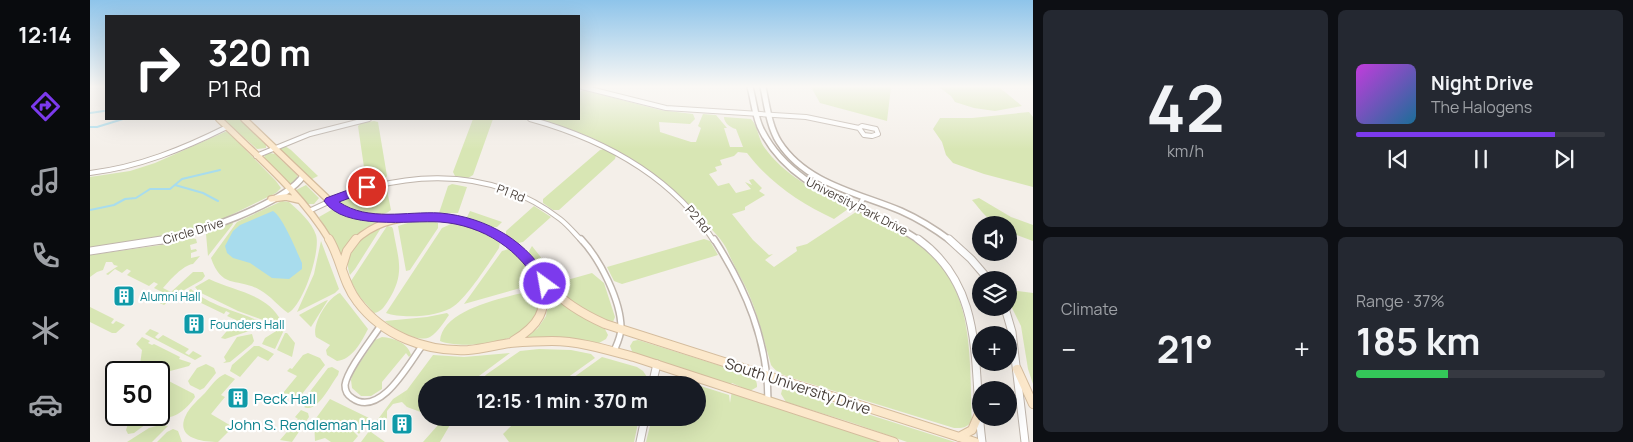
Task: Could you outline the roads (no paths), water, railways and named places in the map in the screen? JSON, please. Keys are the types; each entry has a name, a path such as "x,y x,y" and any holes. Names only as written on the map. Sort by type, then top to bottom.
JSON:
{"main road":[{"path":"220,120 290,189 309,211 327,234 342,267 350,292 381,325 422,346 468,350 510,343 528,332 541,316 546,300 544,281 519,250 487,230 465,222 440,218 374,218 355,215 338,208 245,120"},
{"path":"271,199 287,197 299,200"},
{"path":"342,267 349,248 361,235 376,226 402,219"},
{"name":"South University Drive","path":"544,281 578,310 621,330 975,442"},
{"name":"South University Drive","path":"510,343 562,342 614,351 894,442"},
{"path":"1017,369 1033,404"},
{"path":"959,437 972,430 974,426"}],"street":[{"path":"665,108 816,119 859,128 869,126 876,130 878,134 873,137 864,135 859,128"},
{"name":"University Park Drive","path":"755,108 764,138 784,164 802,179 822,191 892,221 914,235 935,253 955,277 966,300 972,321 976,381"},
{"name":"University Park Drive","path":"768,108 776,136 792,158 826,182 863,199 902,212 938,231 966,254 981,271"},
{"path":"256,156 329,128 365,120"},
{"name":"P2 Rd","path":"533,120 581,134 618,152 654,176 692,210 724,253 743,290 757,326 768,377 768,401"},
{"path":"90,172 105,171 145,162 180,149 227,126"},
{"name":"Circle Drive","path":"90,251 185,236 216,226 297,185 303,176"},
{"name":"P1 Rd","path":"309,211 368,187 418,179 474,182 519,194 553,213 584,243 608,282 615,300 621,330"},
{"path":"858,207 863,199"},
{"path":"381,325 346,381 347,394 358,402 371,404 381,398 422,346"},
{"path":"614,351 621,330"},
{"path":"654,376 657,364"},
{"path":"1017,369 1026,442"},
{"path":"640,442 643,426"},
{"name":"University Park Drive","path":"980,426 982,442"}],"water":[{"path":"273,211 285,227 302,263 302,269 289,279 272,278 250,263 233,258 227,253 225,246 233,231 240,225"}],"waterway":[{"path":"90,113 104,111"},
{"path":"90,127 97,127 120,120"},
{"path":"90,210 114,205 125,199 136,198 150,189 170,189 182,179 220,170"},
{"path":"175,185 203,193 218,201"}],"place":[{"name":"Alumni Hall","path":"124,296"},
{"name":"Founders Hall","path":"194,324"},
{"name":"Peck Hall","path":"238,398"},
{"name":"John S. Rendleman Hall","path":"402,424"}]}
